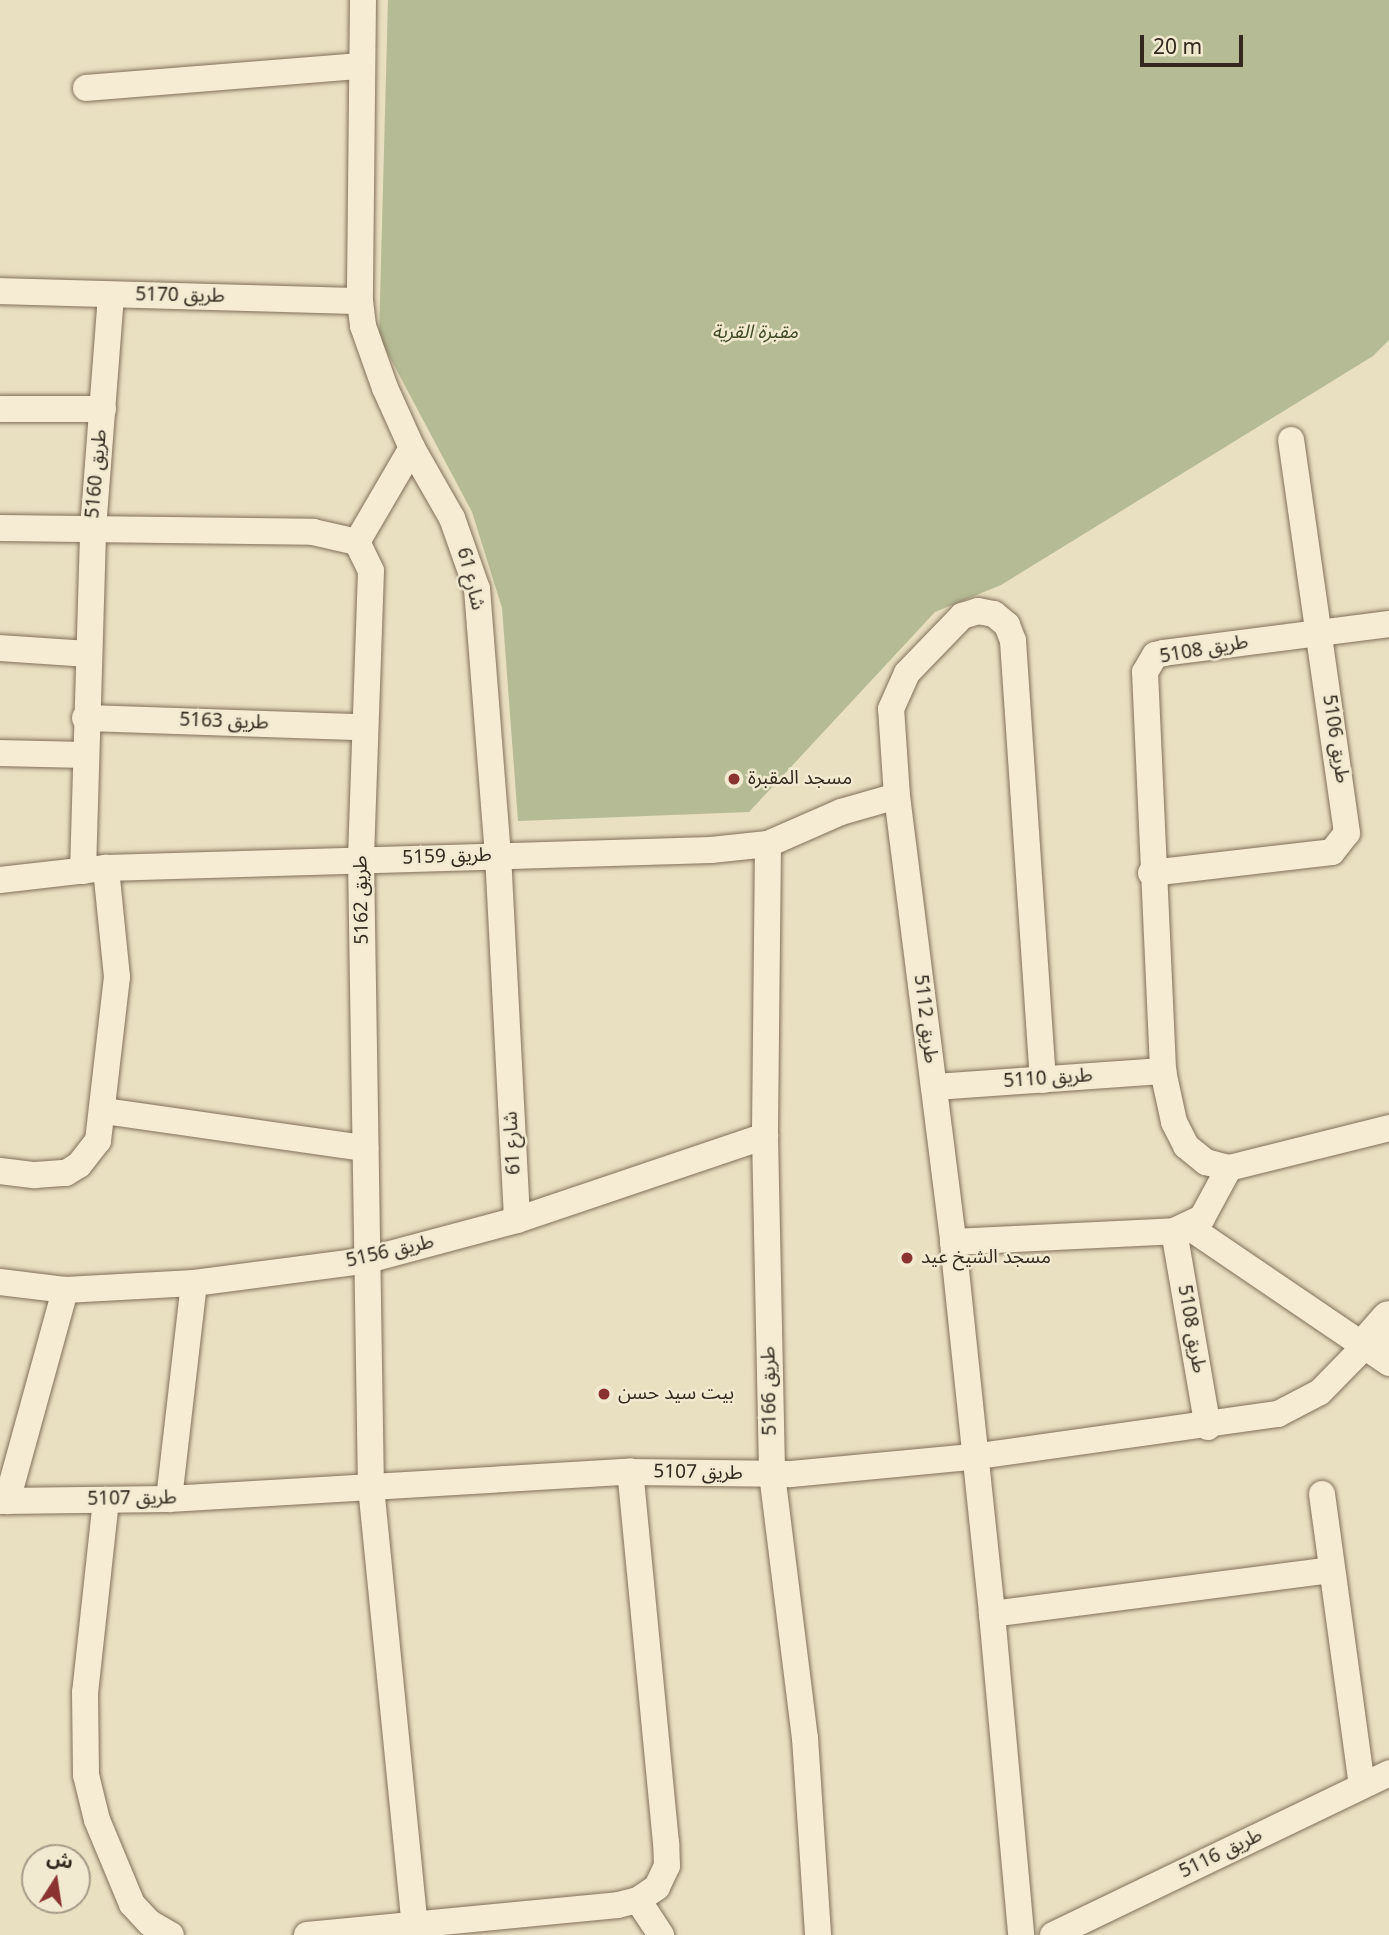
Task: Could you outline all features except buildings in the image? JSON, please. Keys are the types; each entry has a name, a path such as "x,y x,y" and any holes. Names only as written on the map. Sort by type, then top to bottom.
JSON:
{"street":[{"name":"شارع 61","path":"363,0 360,66 360,300 368,339 412,448 452,518 477,589 498,855 517,1220"},
{"path":"86,88 360,66"},
{"name":"طريق 5170","path":"0,291 360,300"},
{"name":"طريق 5160","path":"83,755 93,529 111,295"},
{"path":"0,409 103,408"},
{"name":"طريق 5106","path":"1152,873 1320,855 1342,844 1347,820 1291,440"},
{"path":"0,528 313,532 357,542 412,448"},
{"name":"طريق 5162","path":"357,542 371,571 363,727 361,860 365,1261 372,1487 415,1928"},
{"name":"طريق 5112","path":"1021,1935 992,1614 972,1457 953,1242 897,796 891,709 907,673 962,616 978,611 994,614 1007,625 1013,641 1043,1080"},
{"name":"طريق 5108","path":"1152,873 1145,672 1148,662 1164,653 1389,624"},
{"path":"0,648 87,654"},
{"name":"طريق 5163","path":"85,718 363,727"},
{"path":"0,753 83,755 95,869 117,977 104,1111 98,1141 72,1169 50,1176 0,1171"},
{"name":"طريق 5159","path":"0,880 95,869 711,850 768,844 841,813 897,796"},
{"name":"طريق 5166","path":"768,844 765,1136 772,1474 805,1738 818,1935"},
{"path":"1152,873 1163,1071 1174,1122 1186,1146 1206,1162 1229,1168 1389,1128"},
{"name":"طريق 5110","path":"934,1087 1163,1071"},
{"path":"104,1111 365,1148"},
{"name":"طريق 5156","path":"0,1283 65,1290 194,1283 365,1261 517,1220 765,1136"},
{"path":"1182,1229 1211,1206 1229,1168"},
{"path":"953,1242 1182,1229 1382,1342"},
{"name":"طريق 5108","path":"1182,1229 1208,1427"},
{"path":"169,1499 194,1283"},
{"path":"3,1501 65,1290"},
{"name":"طريق 5107","path":"3,1501 169,1499 629,1472 772,1474 972,1457 1208,1427 1278,1414 1307,1402 1382,1342"},
{"path":"307,1935 415,1928 638,1900 657,1887 667,1866 629,1472"},
{"path":"1322,1494 1329,1570 1362,1785"},
{"path":"106,1500 85,1692 86,1775 97,1820 132,1904 150,1923 170,1935"},
{"path":"992,1614 1329,1570"},
{"name":"طريق 5116","path":"1053,1935 1389,1773"},
{"path":"638,1900 661,1935"}],"green space":[{"name":"مقبرة القرية","path":"388,0 1389,0 1389,340 1373,356 1001,585 935,612 749,812 518,821 502,608 472,512 379,337"}],"place":[{"name":"مسجد المقبرة","path":"734,779"},
{"name":"مسجد الشيخ عيد","path":"907,1258"},
{"name":"بيت سيد حسن","path":"604,1394"}]}
